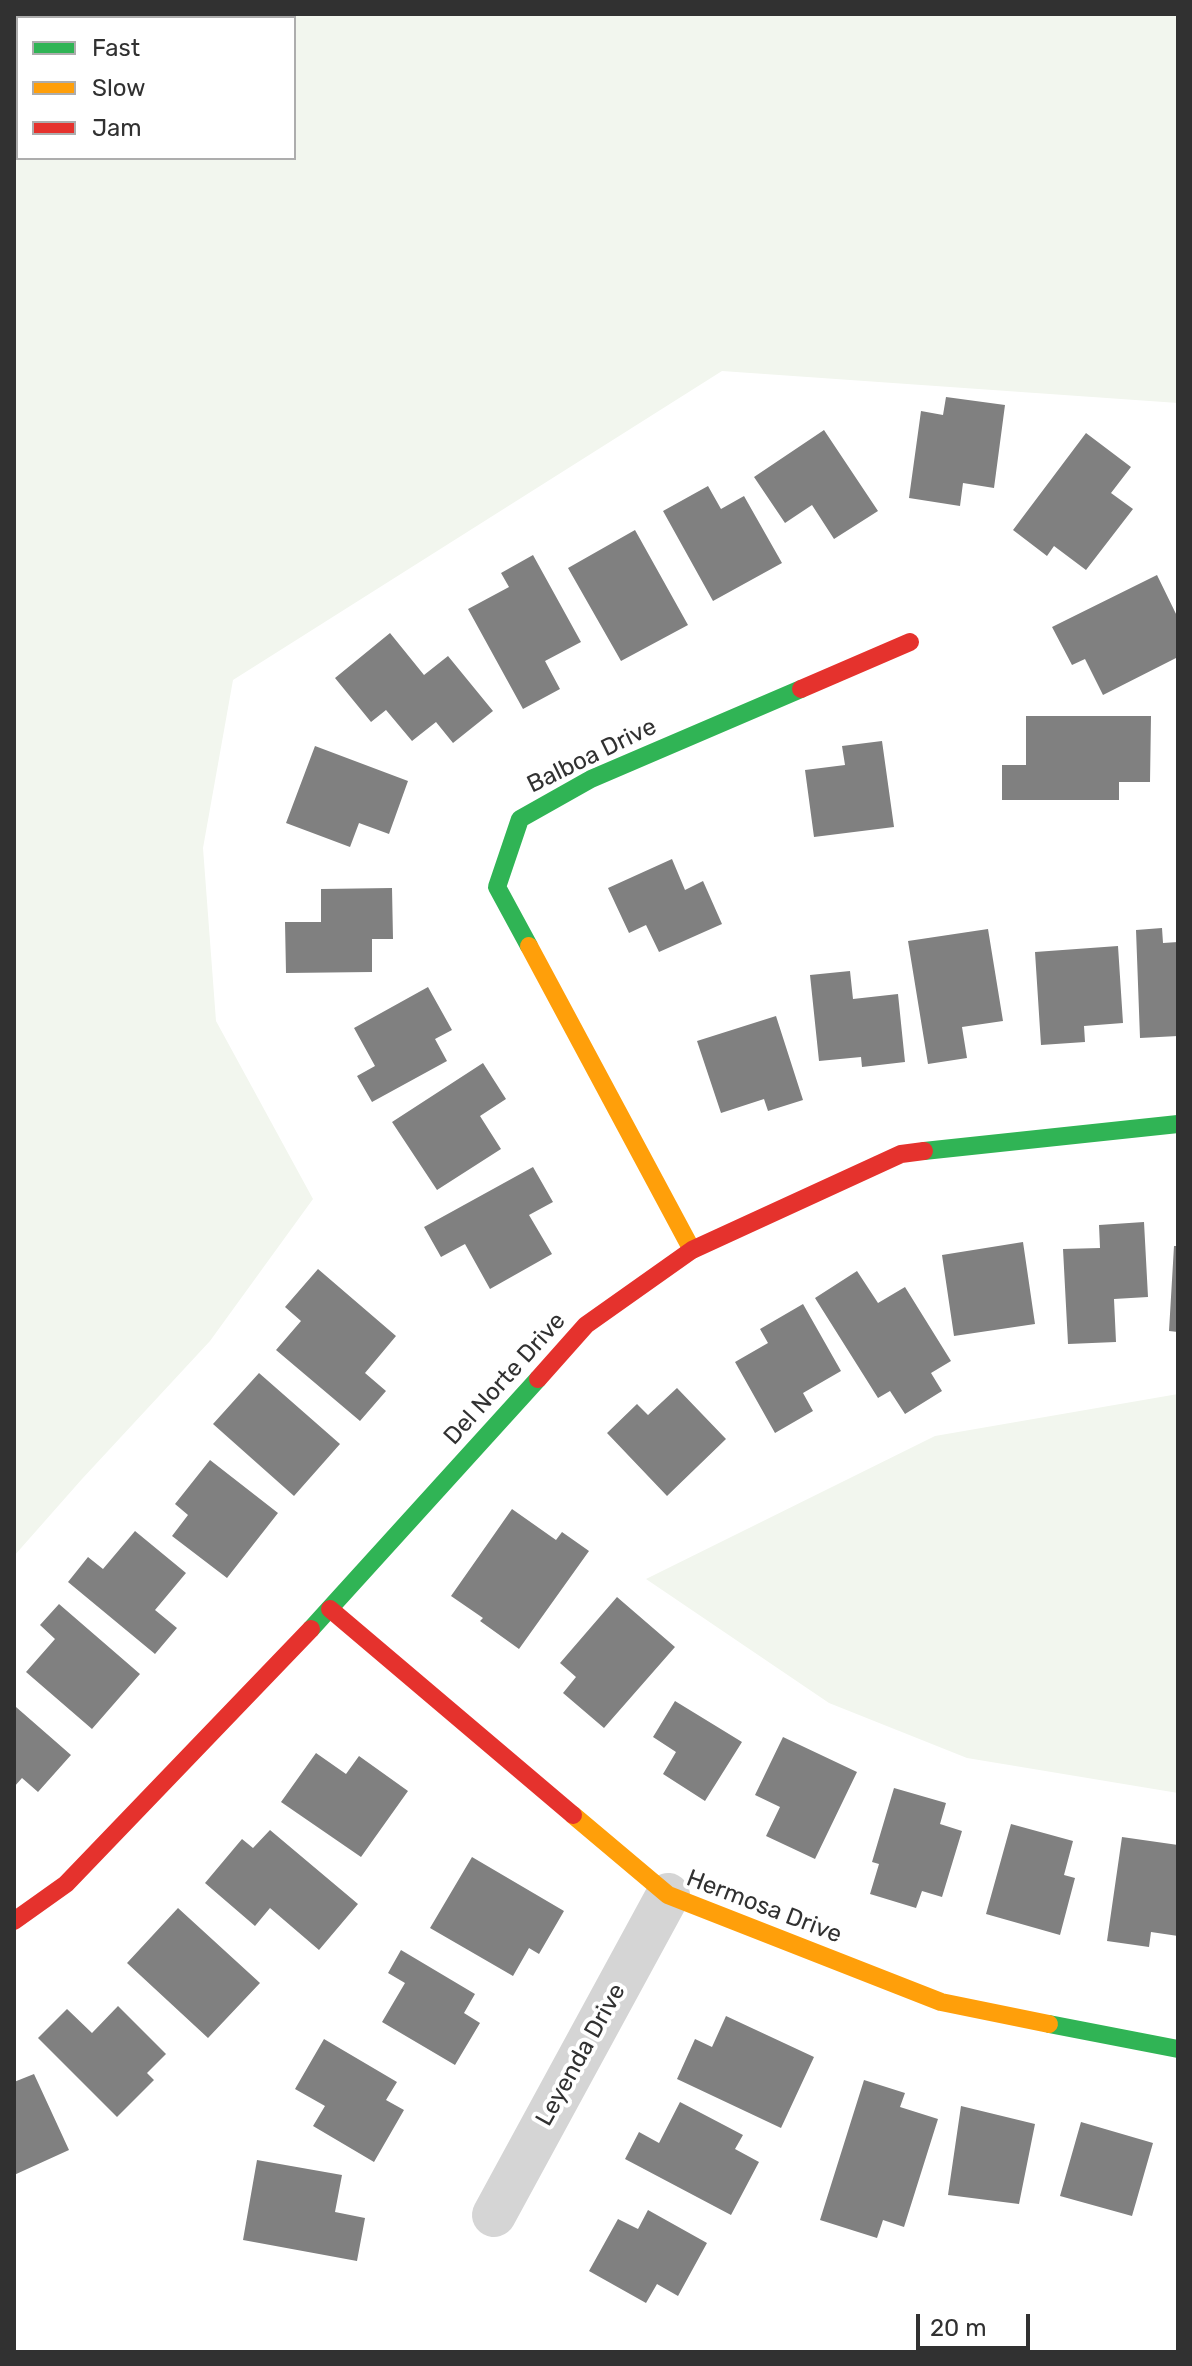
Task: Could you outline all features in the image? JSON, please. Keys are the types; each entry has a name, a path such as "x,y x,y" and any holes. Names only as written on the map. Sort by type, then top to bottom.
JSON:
{"street":[{"name":"Balboa Drive","path":"692,1250 497,887 520,819 591,779 910,642"},
{"name":"Del Norte Drive","path":"14,1921 66,1884 330,1609 586,1325 692,1250 901,1154 1178,1124"},
{"name":"Hermosa Drive","path":"330,1609 668,1895 941,2002 1178,2049"},
{"name":"Leyenda Drive","path":"494,2215 668,1895"}],"shaded area":[{"path":"1178,14 1178,403 722,371 233,680 203,848 216,1021 313,1199 210,1341 14,1556 14,163 16,160 296,160 296,16 123,16"},
{"path":"1178,1394 1178,1793 967,1758 829,1703 646,1579 935,1436"}],"building":[{"path":"64,14 138,16 67,16"},
{"path":"14,31 16,100 14,104"},
{"path":"946,397 1005,405 994,488 963,483 960,506 909,498 921,411 943,415"},
{"path":"824,430 878,511 834,539 812,505 785,523 754,477"},
{"path":"1086,433 1131,467 1111,493 1133,509 1086,570 1054,546 1047,556 1013,530"},
{"path":"708,486 721,509 744,496 782,563 713,601 663,511"},
{"path":"635,530 688,625 621,661 568,568"},
{"path":"533,555 581,642 545,661 560,689 523,709 468,609 509,587 501,573"},
{"path":"1157,575 1178,618 1178,657 1103,695 1085,659 1072,665 1052,627"},
{"path":"390,633 424,675 448,656 493,711 453,743 436,722 412,741 386,710 371,722 335,678"},
{"path":"1026,716 1151,716 1150,782 1119,782 1119,800 1002,800 1002,765 1026,765"},
{"path":"882,741 894,827 814,837 805,770 845,765 842,746"},
{"path":"315,746 408,781 389,834 359,823 350,847 286,823"},
{"path":"672,859 685,890 703,881 722,924 659,952 646,925 629,933 608,888"},
{"path":"392,888 393,939 372,939 372,972 286,973 285,922 321,922 321,889"},
{"path":"1162,928 1163,943 1178,942 1178,1036 1140,1038 1136,930"},
{"path":"988,929 1003,1021 962,1027 967,1058 928,1064 908,941"},
{"path":"1118,946 1123,1023 1084,1026 1085,1042 1041,1045 1035,952"},
{"path":"850,971 853,999 898,994 905,1062 862,1067 861,1057 819,1061 810,975"},
{"path":"428,987 452,1030 435,1039 447,1061 372,1102 357,1076 375,1066 354,1028"},
{"path":"776,1016 803,1100 768,1111 764,1099 721,1113 697,1041"},
{"path":"483,1063 506,1099 480,1116 501,1149 437,1190 392,1122"},
{"path":"533,1167 553,1202 529,1215 552,1254 490,1289 465,1244 441,1257 424,1227"},
{"path":"1144,1222 1148,1297 1114,1299 1116,1342 1068,1344 1063,1249 1100,1248 1099,1225"},
{"path":"1023,1242 1035,1324 954,1336 942,1255"},
{"path":"1174,1246 1178,1246 1178,1332 1169,1331"},
{"path":"318,1269 396,1336 365,1373 386,1391 360,1421 276,1350 301,1321 285,1307"},
{"path":"857,1271 878,1303 905,1287 951,1361 931,1373 942,1391 905,1414 890,1391 878,1398 815,1298"},
{"path":"803,1304 841,1371 803,1393 813,1411 775,1433 735,1362 768,1343 760,1329"},
{"path":"259,1373 340,1444 294,1496 213,1424"},
{"path":"677,1388 726,1439 667,1496 607,1433 637,1404 648,1415"},
{"path":"210,1460 278,1513 227,1578 172,1536 188,1515 175,1504"},
{"path":"512,1509 556,1540 562,1532 589,1551 519,1649 451,1596"},
{"path":"135,1531 186,1573 155,1610 177,1628 155,1654 68,1582 88,1557 103,1569"},
{"path":"617,1597 675,1647 604,1728 563,1693 576,1677 560,1663"},
{"path":"59,1604 140,1674 92,1729 26,1672 55,1639 40,1625"},
{"path":"675,1701 742,1742 705,1801 663,1774 676,1752 653,1737"},
{"path":"16,1707 71,1755 38,1792 22,1778 14,1787"},
{"path":"783,1737 857,1772 815,1859 766,1836 780,1807 755,1795"},
{"path":"316,1753 346,1774 359,1756 408,1791 361,1857 281,1802"},
{"path":"894,1788 946,1803 940,1824 962,1831 942,1897 922,1891 916,1908 870,1894 879,1864 872,1862"},
{"path":"1011,1824 1073,1841 1064,1875 1075,1878 1060,1935 986,1914"},
{"path":"270,1830 358,1904 319,1950 270,1908 255,1926 205,1883 242,1839 253,1848"},
{"path":"1122,1837 1178,1845 1178,1936 1151,1932 1149,1947 1107,1941"},
{"path":"472,1857 564,1911 539,1954 529,1948 513,1976 430,1928"},
{"path":"178,1908 260,1983 208,2038 127,1963"},
{"path":"401,1950 475,1994 464,2013 480,2023 455,2065 382,2022 405,1983 388,1973"},
{"path":"118,2006 166,2054 147,2073 154,2080 117,2117 38,2038 67,2009 92,2033"},
{"path":"726,2016 814,2057 781,2128 677,2079 695,2039 712,2047"},
{"path":"324,2039 397,2082 386,2100 404,2110 374,2162 313,2126 325,2106 295,2089"},
{"path":"34,2074 69,2150 14,2175 14,2082"},
{"path":"864,2080 905,2093 900,2107 938,2119 904,2227 883,2220 877,2238 820,2220"},
{"path":"680,2102 743,2135 735,2149 759,2162 731,2215 625,2159 639,2132 659,2143"},
{"path":"961,2106 1035,2124 1019,2204 948,2195"},
{"path":"1081,2122 1153,2143 1132,2216 1060,2196"},
{"path":"257,2160 342,2175 335,2212 365,2218 357,2261 243,2240"},
{"path":"648,2210 707,2243 678,2296 657,2284 646,2303 589,2271 618,2219 638,2229"}],"traffic: fast":[{"path":"529,946 497,887 520,819 591,779 801,689"},
{"path":"924,1151 1178,1124"},
{"path":"311,1629 538,1379"},
{"path":"1049,2024 1178,2049"}],"traffic: slow":[{"path":"529,946 692,1250"},
{"path":"573,1815 668,1895 941,2002 1049,2024"}],"traffic: jam":[{"path":"801,689 910,642"},
{"path":"538,1379 586,1325 692,1250 901,1154 924,1151"},
{"path":"330,1609 573,1815"},
{"path":"14,1921 66,1884 311,1629"}]}
